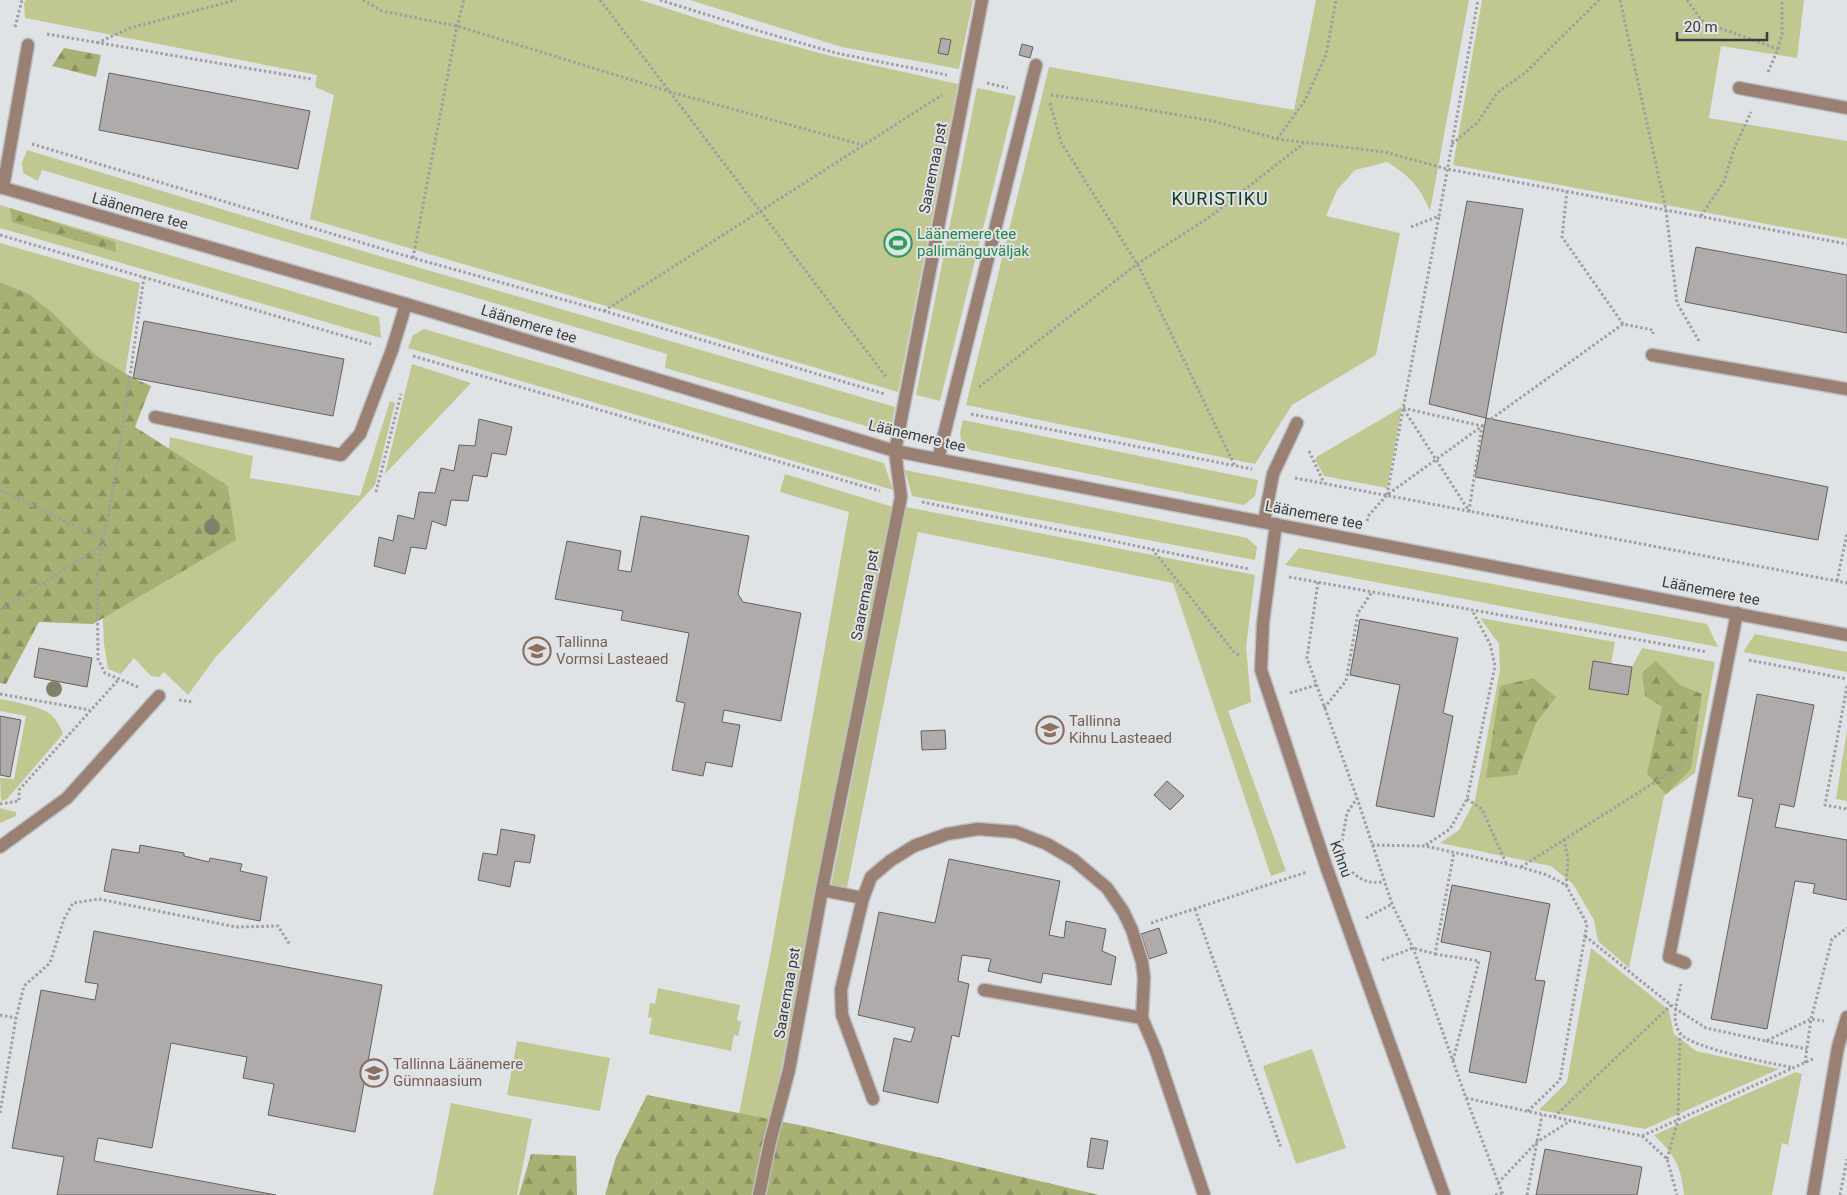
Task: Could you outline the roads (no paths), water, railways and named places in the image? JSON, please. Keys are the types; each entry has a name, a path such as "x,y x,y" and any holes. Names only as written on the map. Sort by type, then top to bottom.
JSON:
{"street":[{"name":"Saaremaa pst","path":"759,1195 770,1142 789,1070 822,890 901,497 895,450 982,0"},
{"path":"2,188 28,45"},
{"path":"938,459 1036,65"},
{"path":"1739,88 1847,108"},
{"name":"Läänemere tee","path":"2,188 406,304 895,450 1847,635"},
{"path":"155,417 341,455 360,434 392,350 406,304"},
{"path":"1652,355 1847,389"},
{"name":"Kihnu","path":"1297,423 1273,474 1263,623 1262,670 1326,866 1444,1195"},
{"path":"1685,963 1669,957 1737,613"},
{"path":"0,847 67,798 159,696"},
{"path":"873,1099 842,1015 841,990 863,898 871,877 914,846 947,834 978,829 1016,832 1047,844 1081,865 1107,888 1123,911 1132,930 1142,962 1144,978 1142,1018 1156,1051 1204,1195"},
{"path":"822,890 863,898"},
{"path":"984,990 1142,1018"},
{"path":"1813,1195 1838,1048 1846,1020"}],"place":[{"name":"Läänemere tee pallimänguväljak","path":"898,243"},
{"name":"Tallinna Vormsi Lasteaed","path":"537,651"},
{"name":"Tallinna Kihnu Lasteaed","path":"1050,730"},
{"name":"Tallinna Läänemere Gümnaasium","path":"374,1073"}],"district":[{"name":"KURISTIKU","path":"1220,198"}]}
